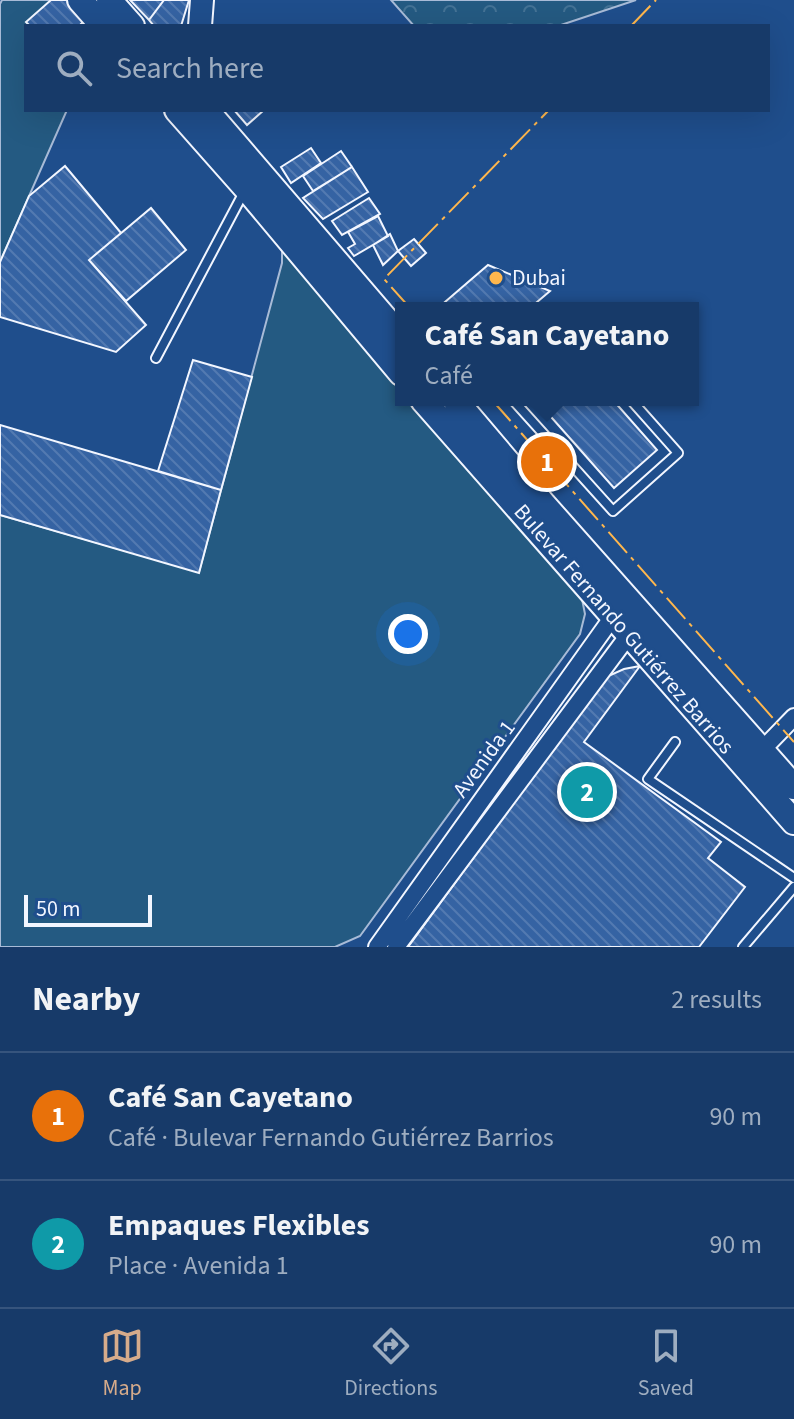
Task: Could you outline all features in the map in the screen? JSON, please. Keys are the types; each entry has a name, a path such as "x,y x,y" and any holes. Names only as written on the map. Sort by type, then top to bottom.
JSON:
{"main road":[{"path":"80,0 101,24"},
{"path":"109,0 130,24"},
{"path":"200,24 202,0"},
{"path":"179,112 252,178 395,331"},
{"path":"207,112 252,178 395,365"},
{"name":"Bulevar Fernando Gutiérrez Barrios","path":"454,406 794,822"},
{"name":"Bulevar Fernando Gutiérrez Barrios","path":"628,616 762,750 794,787"}],"street":[{"name":"Avenida 1","path":"377,947 628,616"},
{"name":"Avenida 1","path":"396,947 628,616"},
{"path":"762,750 794,717"}],"lane":[{"path":"156,358 252,178"},
{"path":"518,406 613,511 678,453 636,406"},
{"path":"675,742 648,779 794,878"},
{"path":"743,947 794,887"}],"green space":[{"path":"2,0 67,0 87,24 24,24 24,112 66,112 0,262"},
{"path":"391,0 636,0 564,24 412,24"},
{"path":"282,248 395,379 395,406 418,406 581,594 585,614 580,634 360,936 335,947 0,947 0,515 199,572 282,263"}],"building":[{"path":"51,0 67,0 85,20 81,24 26,22"},
{"path":"130,0 164,0 149,20"},
{"path":"164,0 189,0 182,24 152,24 149,20"},
{"path":"236,112 262,112 247,125"},
{"path":"311,148 321,163 291,183 281,167"},
{"path":"341,151 352,167 313,191 303,176"},
{"path":"65,166 121,233 89,260 146,325 116,352 0,317 0,262 29,196"},
{"path":"352,167 368,192 323,219 303,198"},
{"path":"369,198 380,214 342,235 332,221"},
{"path":"151,208 186,250 126,301 89,260"},
{"path":"378,216 388,236 354,256 348,248 355,244 348,232"},
{"path":"390,234 398,251 383,265 373,245"},
{"path":"414,239 426,253 411,266 398,251"},
{"name":"Dubai","path":"488,265 550,291 537,302 445,302"},
{"path":"193,360 252,377 221,490 158,471"},
{"path":"541,406 618,406 657,450 614,488"},
{"path":"0,425 221,490 199,573 0,515"},
{"path":"536,438 570,477 558,487 525,448"},
{"path":"640,666 584,742 721,842 708,858 745,887 699,947 408,947 606,677"}],"power":[{"path":"633,24 656,0"},
{"path":"405,302 384,279 547,112"},
{"path":"497,406 794,742"}],"place":[{"name":"Dubai","path":"496,278"},
{"name":"Café San Cayetano","path":"547,462"},
{"name":"Empaques Flexibles","path":"587,792"}]}
